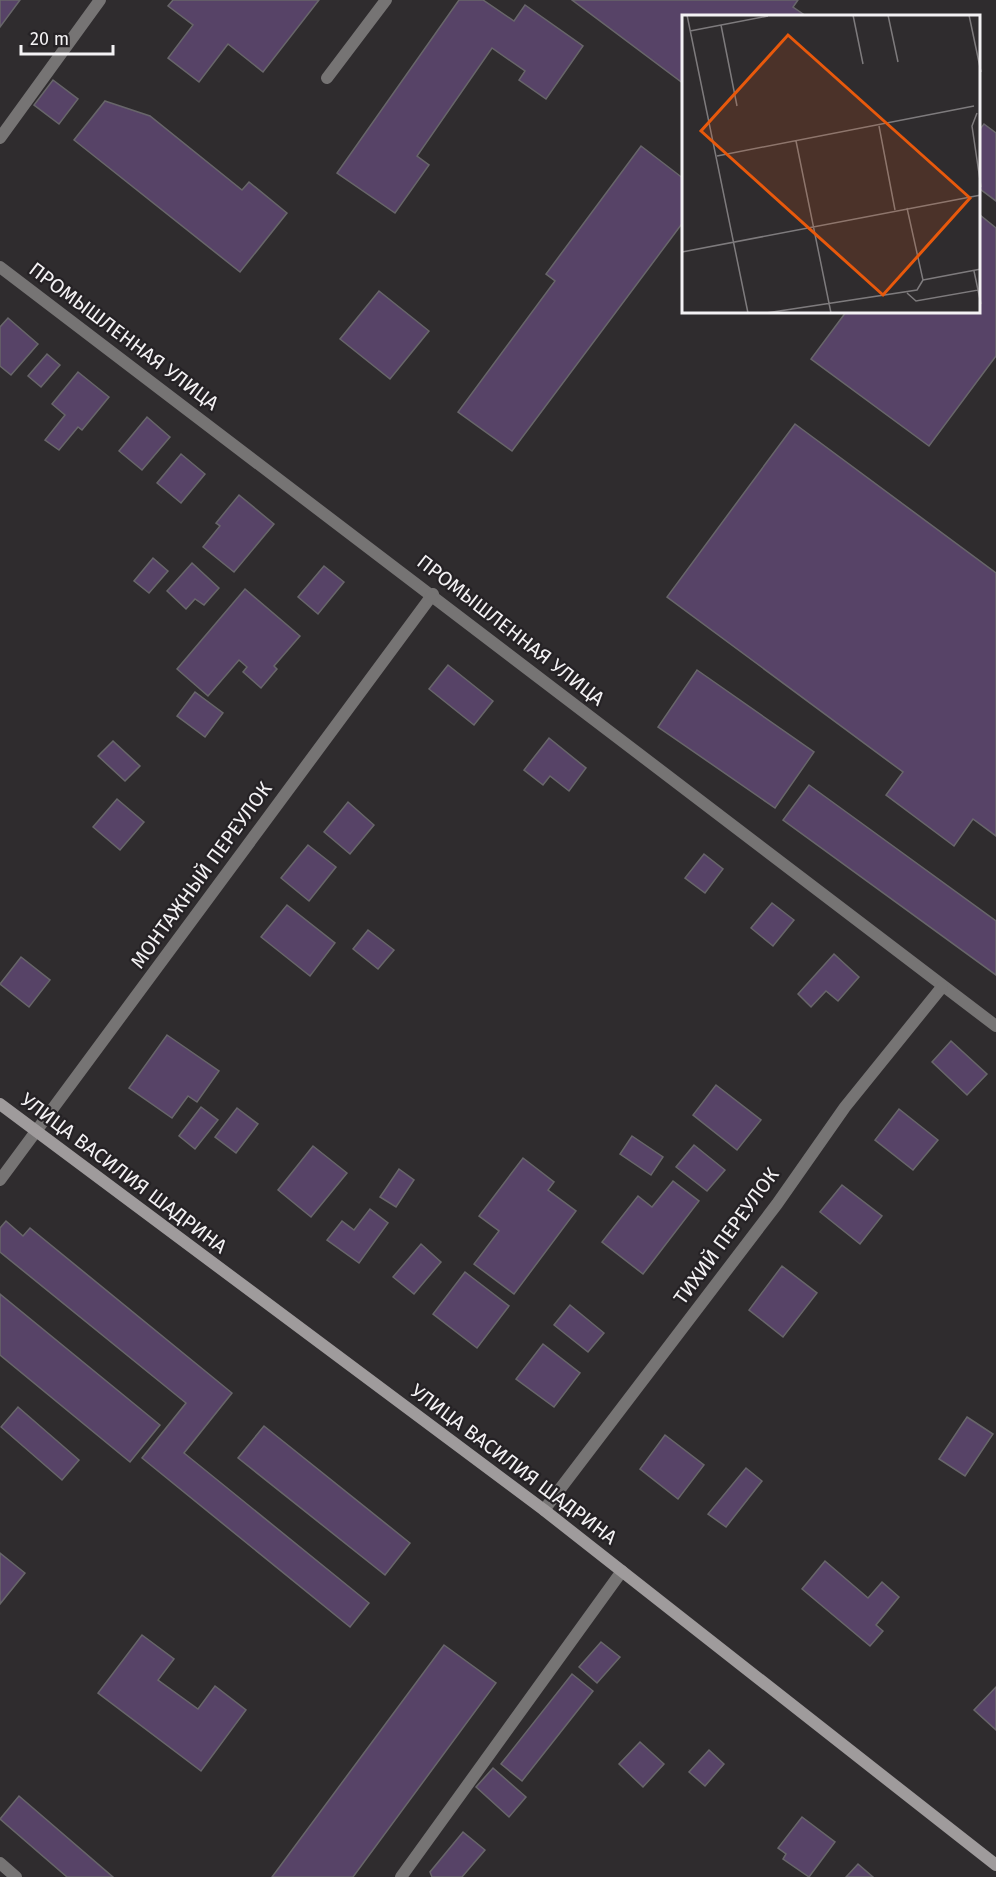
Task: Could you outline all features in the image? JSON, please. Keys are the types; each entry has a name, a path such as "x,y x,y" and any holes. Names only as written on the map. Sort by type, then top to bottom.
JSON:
{"street":[{"path":"0,138 100,0"},
{"path":"327,78 386,0"},
{"name":"ПРОМЫШЛЕННАЯ УЛИЦА","path":"0,267 433,594 942,987 996,1026"},
{"name":"МОНТАЖНЫЙ ПЕРЕУЛОК","path":"0,1180 433,594"},
{"name":"ТИХИЙ ПЕРЕУЛОК","path":"544,1510 777,1204 845,1107 942,987"},
{"name":"УЛИЦА ВАСИЛИЯ ШАДРИНА","path":"0,1104 544,1510 996,1865"},
{"path":"400,1877 622,1571"},
{"path":"0,1863 16,1877"}],"building":[{"path":"0,0 20,0 0,27"},
{"path":"173,0 319,0 263,72 228,44 199,82 168,58 193,25 168,6"},
{"path":"459,0 483,0 514,21 525,5 583,46 546,99 519,80 525,71 492,48 417,156 429,165 395,213 337,173"},
{"path":"572,0 798,0 793,7 805,15 682,15 682,82"},
{"path":"53,80 78,99 59,124 34,105"},
{"path":"105,101 150,116 242,190 249,182 287,213 240,272 74,140"},
{"path":"984,124 996,133 996,201 981,190 981,128"},
{"path":"641,146 682,177 682,224 512,451 458,412 555,281 546,274"},
{"path":"981,216 996,228 996,356 929,446 811,359 845,314 981,314"},
{"path":"379,291 429,331 390,379 340,339"},
{"path":"8,318 38,344 11,375 0,366 0,327"},
{"path":"47,354 60,365 41,387 28,376"},
{"path":"78,372 109,397 82,430 78,427 59,450 45,440 65,415 52,404"},
{"path":"147,417 170,437 142,470 119,451"},
{"path":"795,424 996,573 996,836 973,819 954,846 886,795 903,772 667,597"},
{"path":"181,454 205,474 181,503 157,483"},
{"path":"239,495 274,524 234,572 203,547 220,526 216,523"},
{"path":"153,558 168,571 149,593 134,581"},
{"path":"192,563 219,588 204,605 195,599 186,609 167,591"},
{"path":"324,566 344,582 318,614 298,597"},
{"path":"245,589 300,636 274,666 277,669 261,688 243,672 247,667 239,660 208,696 177,669"},
{"path":"448,665 493,701 474,725 429,689"},
{"path":"697,670 814,752 775,808 658,727"},
{"path":"195,692 223,713 205,737 177,716"},
{"path":"549,738 586,768 569,791 550,776 543,785 524,770"},
{"path":"113,741 140,766 125,781 98,756"},
{"path":"809,785 996,921 996,975 783,820"},
{"path":"117,799 144,822 120,850 93,827"},
{"path":"348,802 374,825 350,854 324,832"},
{"path":"308,845 336,867 309,901 281,878"},
{"path":"704,854 723,869 705,893 685,878"},
{"path":"772,903 794,920 773,946 751,928"},
{"path":"287,905 335,943 310,976 261,937"},
{"path":"368,930 394,950 378,969 353,949"},
{"path":"834,954 859,977 838,1001 826,991 811,1007 798,994"},
{"path":"21,957 50,980 29,1007 0,984"},
{"path":"167,1035 219,1071 197,1102 188,1096 172,1118 129,1088"},
{"path":"951,1041 987,1074 967,1095 932,1062"},
{"path":"716,1085 761,1120 737,1150 693,1115"},
{"path":"201,1107 218,1120 195,1149 179,1136"},
{"path":"237,1108 258,1124 236,1153 215,1137"},
{"path":"899,1109 938,1140 913,1170 875,1140"},
{"path":"632,1136 663,1157 651,1175 620,1154"},
{"path":"694,1145 725,1170 707,1191 676,1167"},
{"path":"313,1146 347,1173 311,1217 278,1190"},
{"path":"523,1158 554,1182 548,1190 576,1211 514,1294 474,1264 499,1231 479,1216"},
{"path":"399,1169 414,1180 396,1207 380,1197"},
{"path":"673,1181 699,1201 643,1274 602,1242 638,1196 652,1207"},
{"path":"842,1185 882,1216 860,1244 820,1212"},
{"path":"370,1209 388,1223 359,1263 327,1240 342,1221 354,1230"},
{"path":"6,1221 23,1236 30,1228 232,1393 184,1453 369,1603 350,1627 142,1458 186,1403 0,1252 0,1228"},
{"path":"421,1244 441,1262 414,1294 393,1277"},
{"path":"782,1266 817,1293 783,1337 749,1310"},
{"path":"465,1272 509,1306 477,1348 433,1314"},
{"path":"0,1294 160,1425 130,1462 0,1355"},
{"path":"570,1305 604,1333 588,1352 554,1325"},
{"path":"543,1344 580,1373 554,1407 516,1379"},
{"path":"18,1407 79,1460 62,1480 1,1427"},
{"path":"967,1417 993,1434 965,1476 939,1459"},
{"path":"264,1426 410,1543 385,1575 238,1458"},
{"path":"665,1435 704,1465 678,1499 640,1469"},
{"path":"746,1468 762,1481 726,1527 708,1514"},
{"path":"0,1553 25,1573 0,1604"},
{"path":"825,1561 868,1598 882,1582 899,1597 876,1625 883,1631 870,1646 802,1589"},
{"path":"142,1635 174,1659 158,1680 198,1709 215,1686 246,1710 201,1771 98,1693"},
{"path":"601,1642 620,1657 597,1683 579,1667"},
{"path":"444,1645 496,1683 353,1877 272,1877"},
{"path":"572,1674 593,1691 522,1781 501,1764"},
{"path":"996,1687 996,1730 974,1710"},
{"path":"640,1742 664,1764 643,1787 619,1764"},
{"path":"709,1750 724,1764 705,1786 689,1772"},
{"path":"493,1768 526,1797 509,1817 476,1787"},
{"path":"19,1796 113,1877 67,1877 0,1819"},
{"path":"802,1817 835,1842 809,1877 783,1859 786,1854 778,1848"},
{"path":"463,1832 485,1850 462,1877 432,1877 430,1872"},
{"path":"858,1864 873,1877 846,1877"}]}
